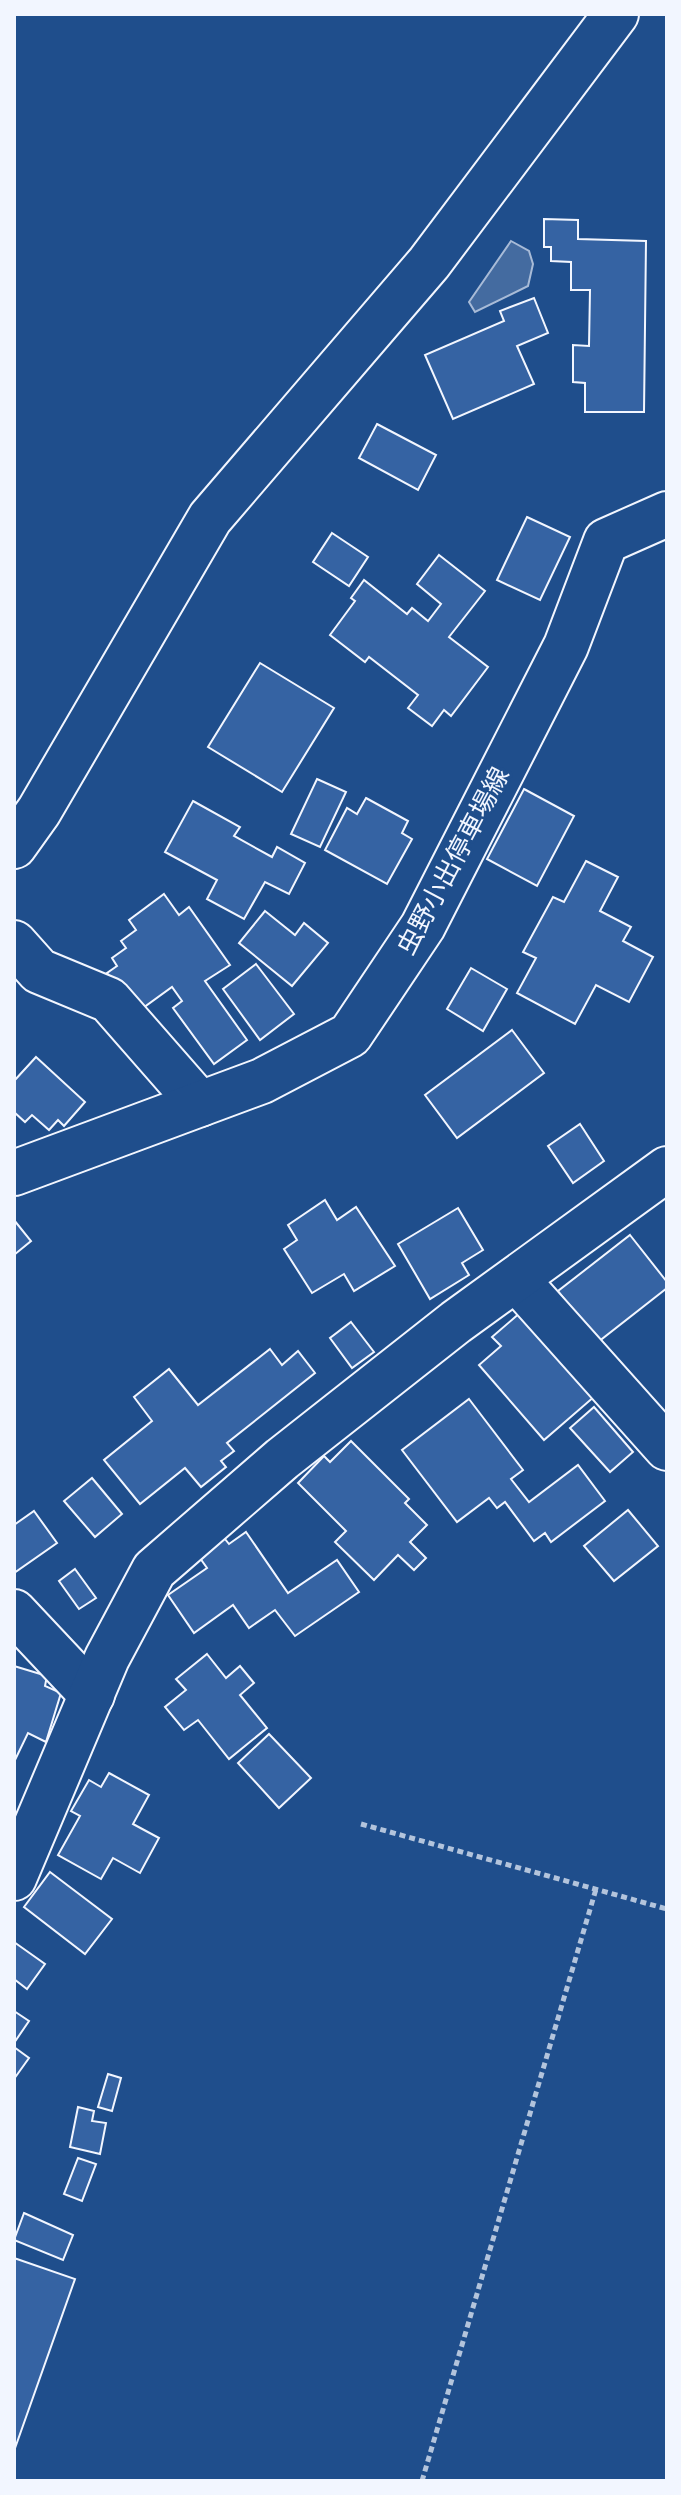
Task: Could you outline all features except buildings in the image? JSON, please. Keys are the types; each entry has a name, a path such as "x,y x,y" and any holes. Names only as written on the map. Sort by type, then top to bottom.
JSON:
{"street":[{"path":"14,846 39,811 210,518 429,263 616,14"},
{"name":"虫野小出停車場線","path":"14,1173 262,1081 350,1035 423,926 566,646 606,541 667,514"},
{"path":"14,943 39,971 109,1000 200,1104"},
{"path":"14,1878 107,1658 154,1570 282,1459 516,1279 667,1169"},
{"path":"516,1279 667,1448"},
{"path":"14,1612 92,1695"}],"path":[{"path":"361,1824 667,1909"},
{"path":"422,2481 596,1889"}],"water":[{"path":"511,241 529,251 533,264 528,286 475,312 469,302"}]}
